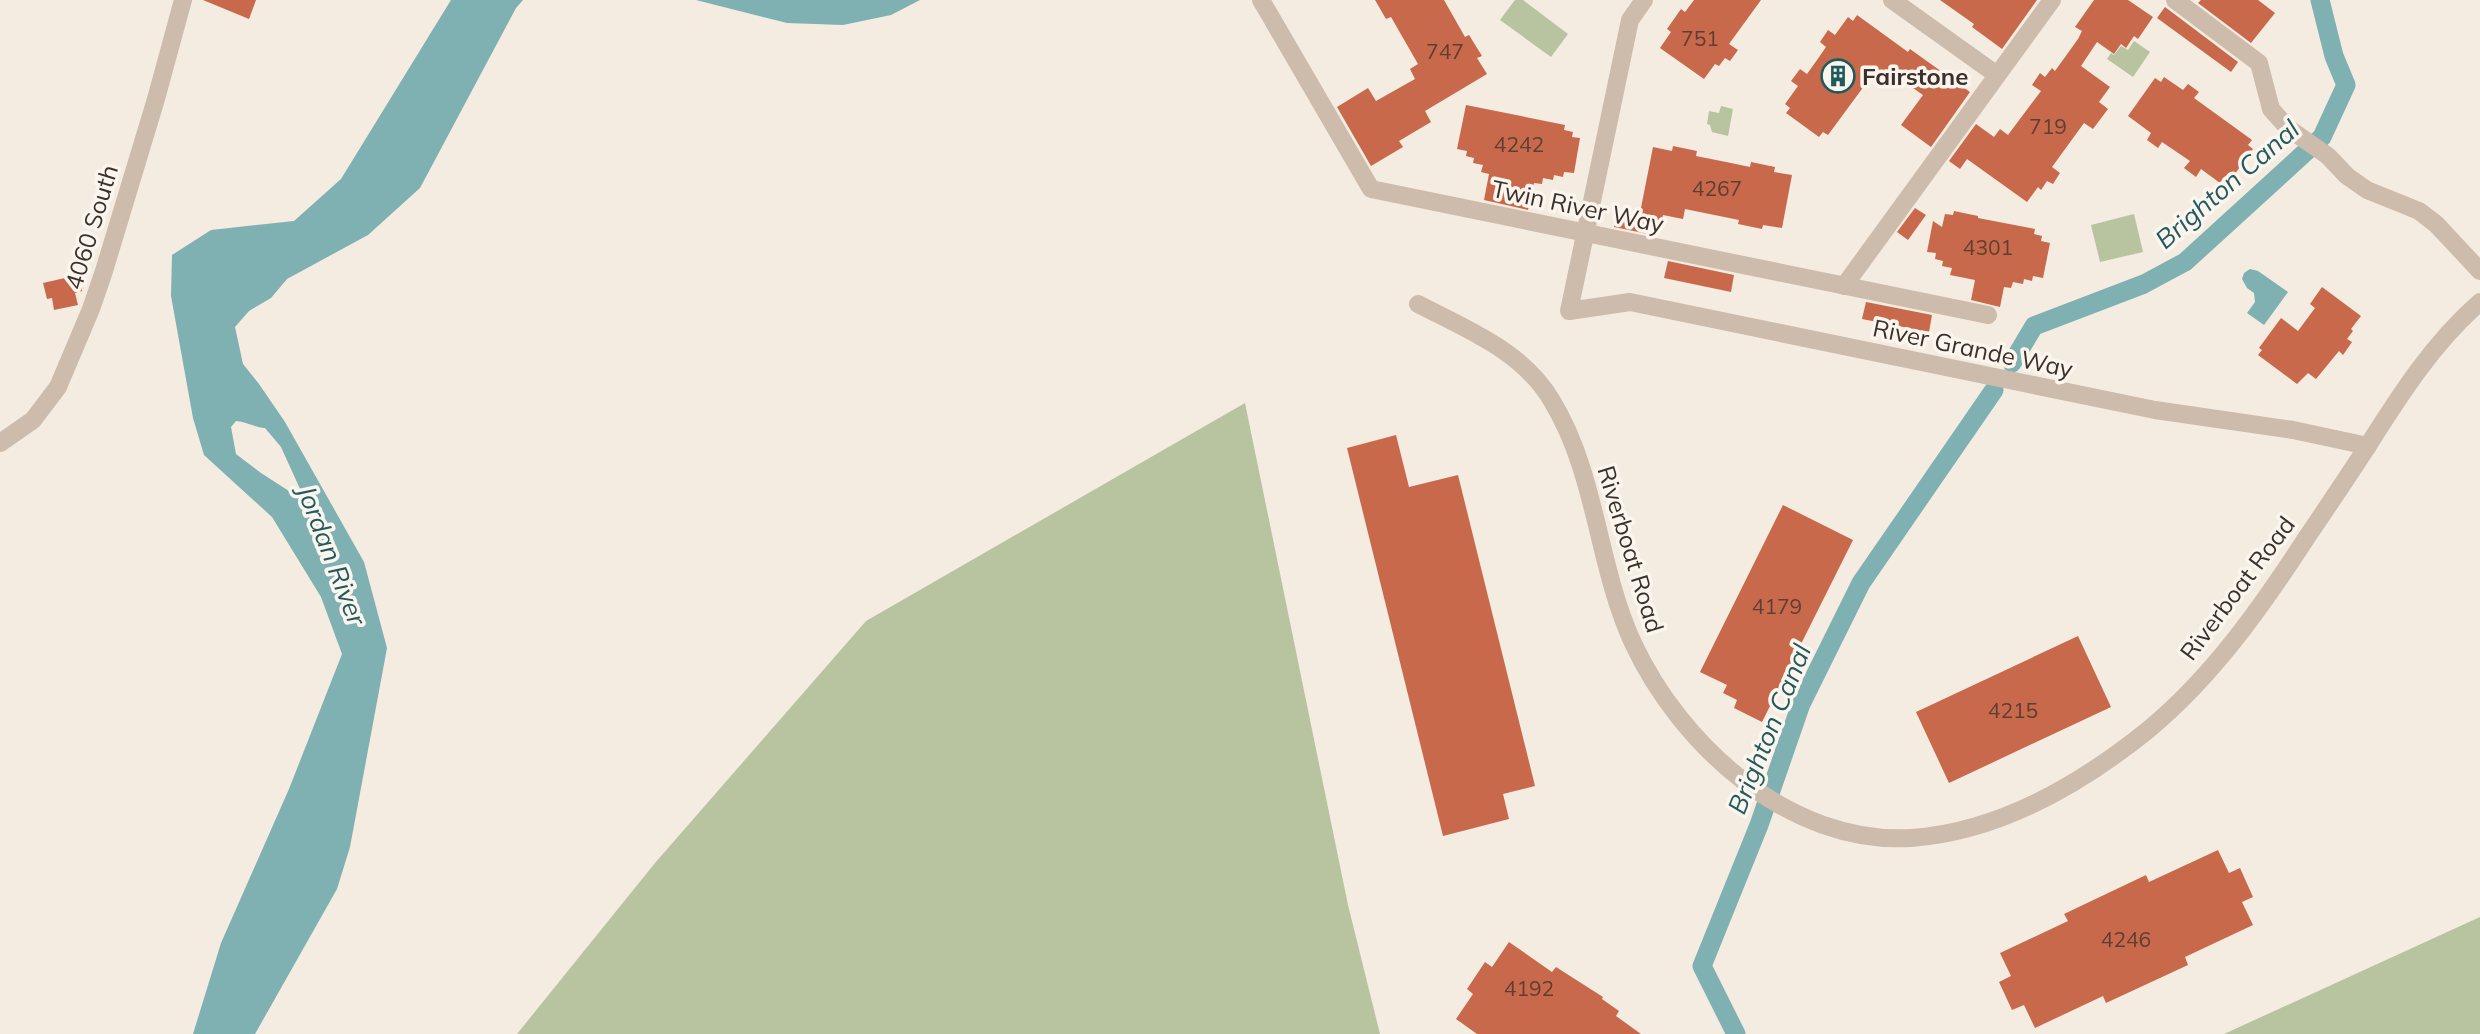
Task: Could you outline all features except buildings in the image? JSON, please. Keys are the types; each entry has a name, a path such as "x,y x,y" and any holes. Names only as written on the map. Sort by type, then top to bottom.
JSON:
{"street":[{"name":"4060 South","path":"0,443 33,420 58,387 91,309 183,0"},
{"name":"Twin River Way","path":"1261,0 1371,189 1988,315"},
{"path":"1587,232 1630,20 1644,0"},
{"path":"1892,0 1997,75"},
{"path":"1844,286 2052,0"},
{"path":"2175,0 2259,63 2271,109 2288,128 2328,156 2347,176 2367,190 2419,211 2436,224 2480,271"},
{"name":"River Grande Way","path":"1587,232 1569,311 1630,302 2155,410 2294,430 2368,446"},
{"name":"Riverboat Road","path":"1418,304 1490,341 1531,375 1551,398 1573,441 1622,617 1651,680 1675,715 1702,745 1752,788 1781,806 1845,831 1911,838 1962,829 2000,818 2056,792 2085,775 2148,730 2179,702 2216,663 2262,604 2368,446 2389,410 2421,366 2455,324 2480,302"}],"green space":[{"path":"1515,0 1523,0 1568,34 1551,57 1500,20"},
{"path":"2134,41 2150,52 2133,77 2107,59 2121,46 2128,50"},
{"path":"1721,106 1733,109 1728,136 1712,132 1707,124 1709,111 1719,113"},
{"path":"2134,214 2143,252 2100,262 2091,225"},
{"path":"1245,403 1348,905 1380,1034 517,1034 655,863 866,621"},
{"path":"2480,917 2480,1034 2224,1034"}],"water":[{"name":"Jordan River","path":"451,0 523,0 516,8 420,188 368,235 287,279 271,298 249,311 235,327 243,364 285,422 364,562 387,648 350,847 337,889 255,1034 193,1034 221,943 289,789 342,654 321,597 272,517 204,455 193,418 171,296 172,255 211,230 294,221 341,179","holes":["236,421 265,428 281,447 306,502 236,454 231,427"]},
{"path":"696,0 920,0 891,15 843,25 787,23"},
{"path":"2250,269 2258,271 2288,292 2264,325 2247,313 2255,302 2254,293 2242,279 2244,273"}],"waterway":[{"name":"Brighton Canal","path":"2012,363 2034,326 2144,284 2185,262 2322,137 2346,85 2334,56 2320,0"},
{"name":"Brighton Canal","path":"1736,1034 1702,966 1759,825 1801,704 1861,583 1994,390"}],"place":[{"name":"Fairstone","path":"1838,76"}]}
